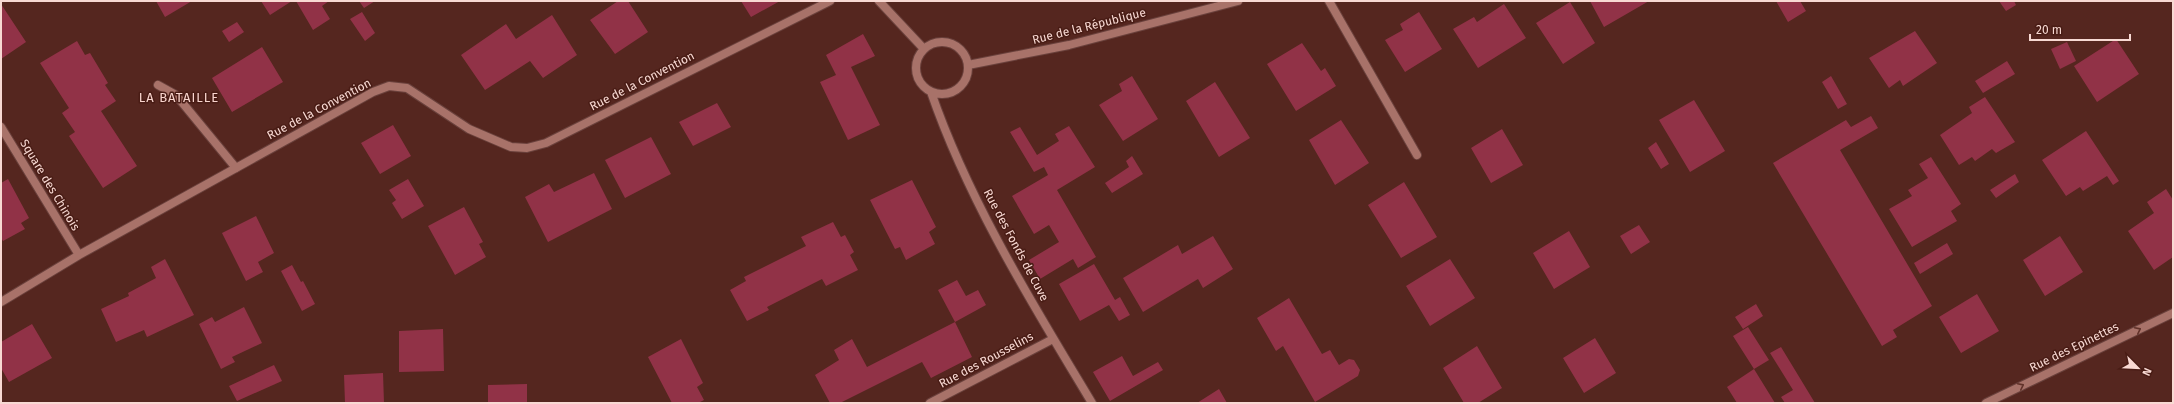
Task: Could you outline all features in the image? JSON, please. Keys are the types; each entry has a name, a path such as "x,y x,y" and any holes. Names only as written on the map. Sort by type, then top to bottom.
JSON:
{"street":[{"name":"Rue de la Convention","path":"1,302 79,255 373,92 389,86 407,88 468,129 511,147 527,148 540,145 830,1"},
{"path":"879,1 924,49"},
{"name":"Rue de la République","path":"968,65 1069,45 1238,1"},
{"path":"1329,1 1417,155"},
{"path":"947,42 962,51 968,65 968,75 958,89 940,94 931,92 924,87 916,72 916,64 924,49 931,44 947,42"},
{"path":"158,85 176,95 236,168"},
{"name":"Rue des Fonds de Cuve","path":"931,92 946,133 998,242 1053,339 1092,403"},
{"name":"Square des Chinois","path":"1,126 79,255"},
{"name":"Rue des Epinettes","path":"1986,403 2173,313"},
{"name":"Rue des Rousselins","path":"930,403 1053,339"}],"building":[{"path":"156,1 192,1 165,17"},
{"path":"261,1 292,1 270,15"},
{"path":"296,1 329,1 322,6 330,19 313,30"},
{"path":"359,1 375,1 364,8"},
{"path":"618,1 628,1 648,32 615,54 590,20"},
{"path":"741,1 780,1 751,17"},
{"path":"1590,1 1649,1 1604,27"},
{"path":"1776,1 1800,1 1806,11 1788,22"},
{"path":"1999,1 2014,1 2016,5 2006,11"},
{"path":"1570,2 1595,43 1563,64 1536,23"},
{"path":"1,4 26,42 1,59"},
{"path":"1504,4 1526,38 1478,68 1453,29 1474,17 1477,22"},
{"path":"362,12 375,33 365,41 350,19"},
{"path":"1419,12 1442,49 1405,72 1385,40 1403,30 1400,24"},
{"path":"552,15 577,55 543,78 530,61 485,90 461,55 506,24 516,39"},
{"path":"237,22 244,32 229,42 222,31"},
{"path":"1915,31 1937,63 1903,86 1900,80 1889,88 1869,58"},
{"path":"863,34 875,56 851,67 880,125 848,140 820,82 836,75 826,55"},
{"path":"2116,39 2139,74 2097,102 2074,66"},
{"path":"77,41 85,55 90,53 108,83 105,85 116,101 101,111 137,166 103,188 69,136 75,132 62,113 69,108 40,63"},
{"path":"2067,42 2076,61 2060,69 2051,49"},
{"path":"1302,43 1321,71 1325,68 1336,86 1296,111 1267,64"},
{"path":"262,47 283,82 232,112 212,78"},
{"path":"2007,61 2015,74 1983,93 1975,81"},
{"path":"1132,76 1158,119 1123,141 1099,105 1122,91 1119,84"},
{"path":"1831,76 1847,104 1838,109 1822,82"},
{"path":"1215,82 1250,138 1219,157 1186,101"},
{"path":"1985,97 2015,142 1996,153 1992,149 1975,161 1972,157 1959,165 1940,135 1972,113 1969,107"},
{"path":"1694,100 1725,151 1690,172 1659,120"},
{"path":"717,103 731,127 693,146 679,122"},
{"path":"1871,116 1878,128 1840,150 1932,306 1893,330 1897,337 1882,346 1773,163 1846,120 1851,127"},
{"path":"1341,120 1369,163 1335,185 1309,140"},
{"path":"393,125 411,156 380,174 361,143"},
{"path":"1069,126 1095,167 1057,190 1096,257 1078,268 1073,259 1040,279 1029,260 1059,242 1049,225 1034,234 1012,196 1048,175 1044,167 1034,172 1010,132 1020,127 1037,155 1059,141 1055,134"},
{"path":"1502,129 1523,165 1491,183 1471,148"},
{"path":"2086,131 2119,181 2113,185 2107,176 2083,191 2080,187 2066,196 2042,160"},
{"path":"651,137 671,174 625,198 605,160"},
{"path":"1656,142 1669,164 1661,169 1648,148"},
{"path":"1132,156 1143,174 1112,193 1105,183 1129,167 1126,161"},
{"path":"1931,157 1961,204 1951,211 1957,221 1912,247 1889,209 1912,196 1908,190 1928,178 1919,164"},
{"path":"594,173 612,209 548,242 525,197 549,184 554,192"},
{"path":"2015,174 2019,182 1996,198 1990,190"},
{"path":"8,179 29,218 21,223 25,229 3,241 1,238 1,183"},
{"path":"408,179 424,206 402,219 392,203 396,200 389,190"},
{"path":"912,180 936,227 929,232 935,244 906,260 900,247 895,249 870,200"},
{"path":"1404,182 1437,237 1401,258 1368,205"},
{"path":"2166,189 2173,200 2173,257 2154,270 2128,231 2154,213 2147,202"},
{"path":"464,207 483,242 479,244 486,257 455,275 428,226"},
{"path":"256,216 274,253 258,262 263,272 246,281 222,233"},
{"path":"833,222 841,237 845,235 854,252 850,255 858,270 826,286 822,279 767,307 769,310 747,321 730,290 746,281 744,277 806,246 801,237"},
{"path":"1639,225 1650,242 1631,254 1620,236"},
{"path":"1569,231 1590,267 1554,289 1533,253"},
{"path":"1213,236 1233,269 1203,288 1198,279 1143,312 1123,278 1178,245 1182,254"},
{"path":"2060,236 2083,272 2045,296 2023,260"},
{"path":"1947,243 1953,254 1920,274 1914,263"},
{"path":"165,259 194,315 147,337 144,330 116,342 101,309 129,296 128,293 156,278 151,267"},
{"path":"1450,259 1475,298 1430,326 1406,286"},
{"path":"1094,264 1115,300 1120,297 1130,315 1119,321 1109,305 1080,321 1059,284"},
{"path":"292,265 301,282 303,281 315,304 302,311 281,271"},
{"path":"957,280 966,296 978,290 986,305 955,322 938,290"},
{"path":"1977,294 1999,331 1961,353 1939,317"},
{"path":"1289,298 1322,354 1330,350 1339,365 1349,359 1354,360 1360,370 1358,376 1315,402 1283,346 1276,351 1257,318"},
{"path":"1756,304 1763,316 1743,329 1735,317"},
{"path":"244,307 262,343 232,357 235,362 221,369 199,324 212,317 215,322"},
{"path":"955,322 972,357 931,378 922,362 840,403 830,403 815,375 839,360 834,350 852,339 867,367"},
{"path":"32,324 52,358 9,382 1,368 1,342"},
{"path":"1748,327 1769,360 1754,369 1733,336"},
{"path":"443,329 444,371 399,372 399,331"},
{"path":"1595,338 1616,373 1584,393 1563,358"},
{"path":"681,339 703,383 697,387 704,400 698,403 672,403 648,357"},
{"path":"1477,346 1502,388 1478,403 1464,403 1443,368"},
{"path":"1781,347 1815,403 1785,403 1781,397 1793,390 1770,353"},
{"path":"1122,356 1133,376 1158,362 1163,370 1110,401 1093,372"},
{"path":"274,365 282,381 237,401 229,386"},
{"path":"1754,369 1775,403 1737,403 1727,387"},
{"path":"383,373 384,403 345,403 344,375"},
{"path":"527,384 527,403 488,403 488,385"},
{"path":"1219,389 1227,403 1197,403"}],"district":[{"name":"LA BATAILLE","path":"179,97"}]}
